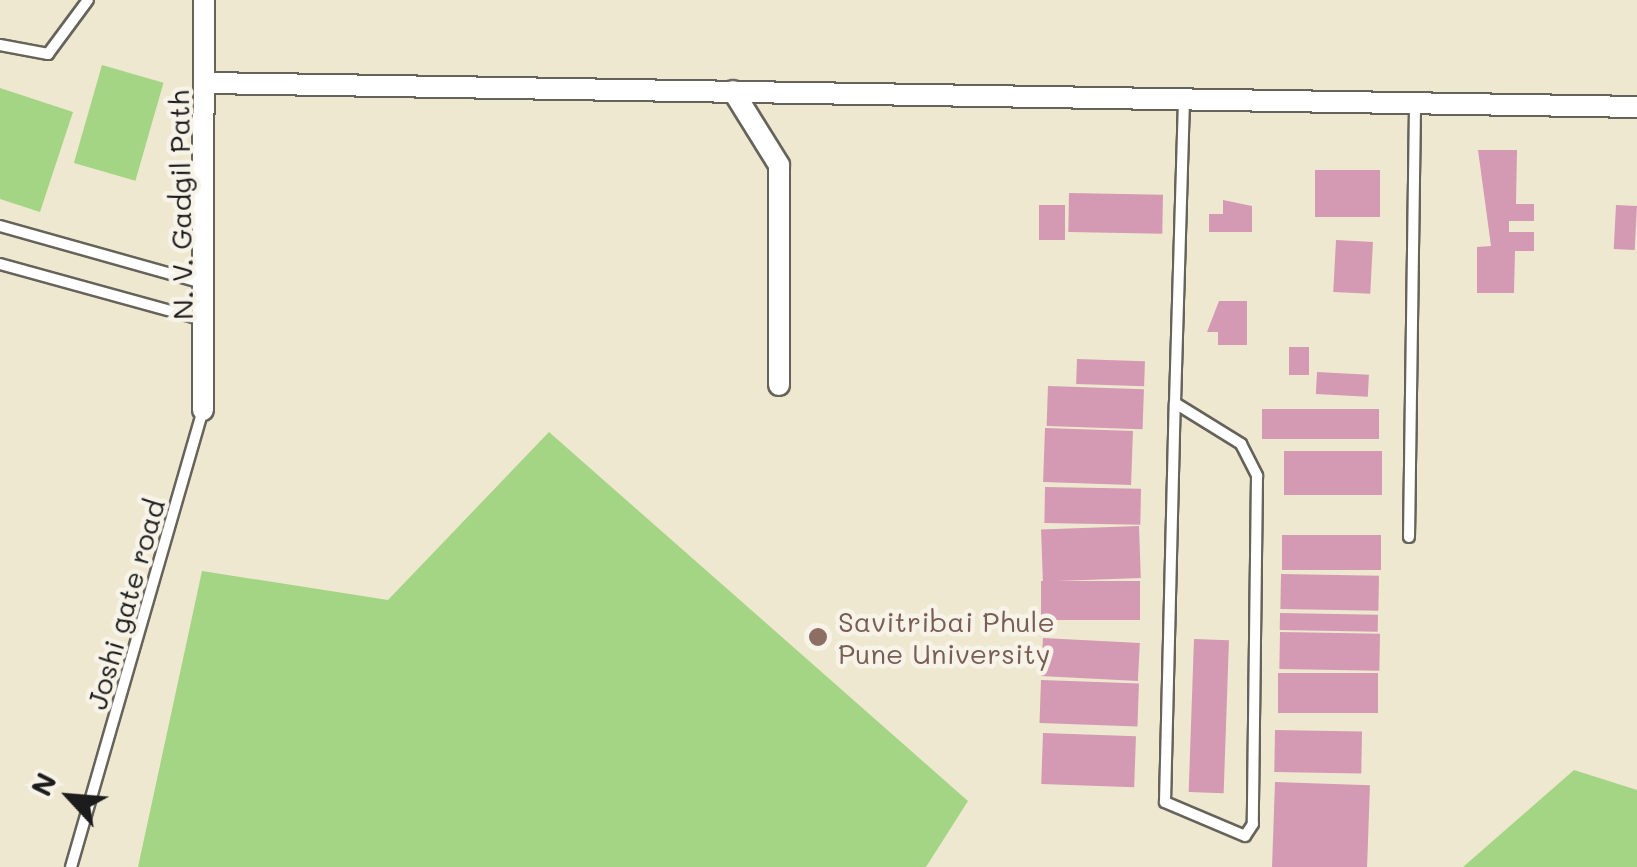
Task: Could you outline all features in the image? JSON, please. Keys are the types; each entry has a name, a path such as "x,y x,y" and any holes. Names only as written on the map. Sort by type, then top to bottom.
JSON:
{"street":[{"name":"N. V. Gadgil Path","path":"203,410 210,322 204,0"},
{"path":"207,83 1637,107"},
{"path":"732,92 779,165 779,384"}],"lane":[{"path":"0,45 48,54 88,0"},
{"path":"1175,404 1242,444 1257,476 1254,824 1245,836 1165,802 1175,404 1184,100"},
{"path":"1409,537 1415,103"},
{"path":"0,226 210,285"},
{"path":"0,264 210,322"},
{"name":"Joshi gate road","path":"71,867 203,410"}],"green space":[{"path":"102,65 164,83 135,181 74,163"},
{"path":"0,88 73,112 40,212 0,199"},
{"path":"549,432 968,801 926,867 138,867 202,571 388,600"},
{"path":"1574,770 1637,790 1637,867 1463,867"}],"building":[{"path":"1478,150 1517,150 1516,204 1534,204 1534,221 1509,221 1509,232 1534,232 1534,251 1515,251 1514,293 1477,293 1477,247 1491,246"},
{"path":"1315,170 1380,170 1380,217 1315,217"},
{"path":"1069,193 1163,195 1162,234 1068,232"},
{"path":"1223,200 1252,206 1252,232 1209,232 1209,214 1223,214"},
{"path":"1039,205 1065,205 1065,240 1039,240"},
{"path":"1616,205 1637,206 1635,250 1614,249"},
{"path":"1336,240 1373,242 1370,294 1333,292"},
{"path":"1219,301 1247,301 1247,345 1218,345 1218,332 1207,332"},
{"path":"1289,347 1309,347 1309,375 1289,375"},
{"path":"1077,359 1145,361 1144,386 1076,384"},
{"path":"1317,372 1369,375 1368,397 1316,394"},
{"path":"1048,386 1144,389 1143,429 1047,426"},
{"path":"1262,409 1379,409 1379,439 1262,439"},
{"path":"1045,428 1133,431 1131,485 1043,482"},
{"path":"1284,451 1382,451 1382,495 1284,495"},
{"path":"1045,487 1141,489 1140,525 1044,523"},
{"path":"1139,526 1141,578 1043,581 1041,529"},
{"path":"1282,535 1381,535 1381,570 1282,570"},
{"path":"1281,574 1379,576 1378,611 1280,609"},
{"path":"1041,581 1140,581 1140,620 1041,620"},
{"path":"1280,613 1378,615 1378,632 1280,630"},
{"path":"1280,632 1380,634 1379,671 1279,669"},
{"path":"1043,638 1140,643 1138,681 1041,676"},
{"path":"1194,639 1229,640 1224,793 1189,792"},
{"path":"1278,673 1378,673 1378,713 1278,713"},
{"path":"1041,680 1139,683 1137,726 1039,723"},
{"path":"1275,730 1362,732 1361,774 1274,772"},
{"path":"1043,733 1136,736 1134,787 1041,784"},
{"path":"1275,782 1370,785 1367,867 1272,867"}],"place":[{"name":"Savitribai Phule Pune University","path":"818,637"}]}
